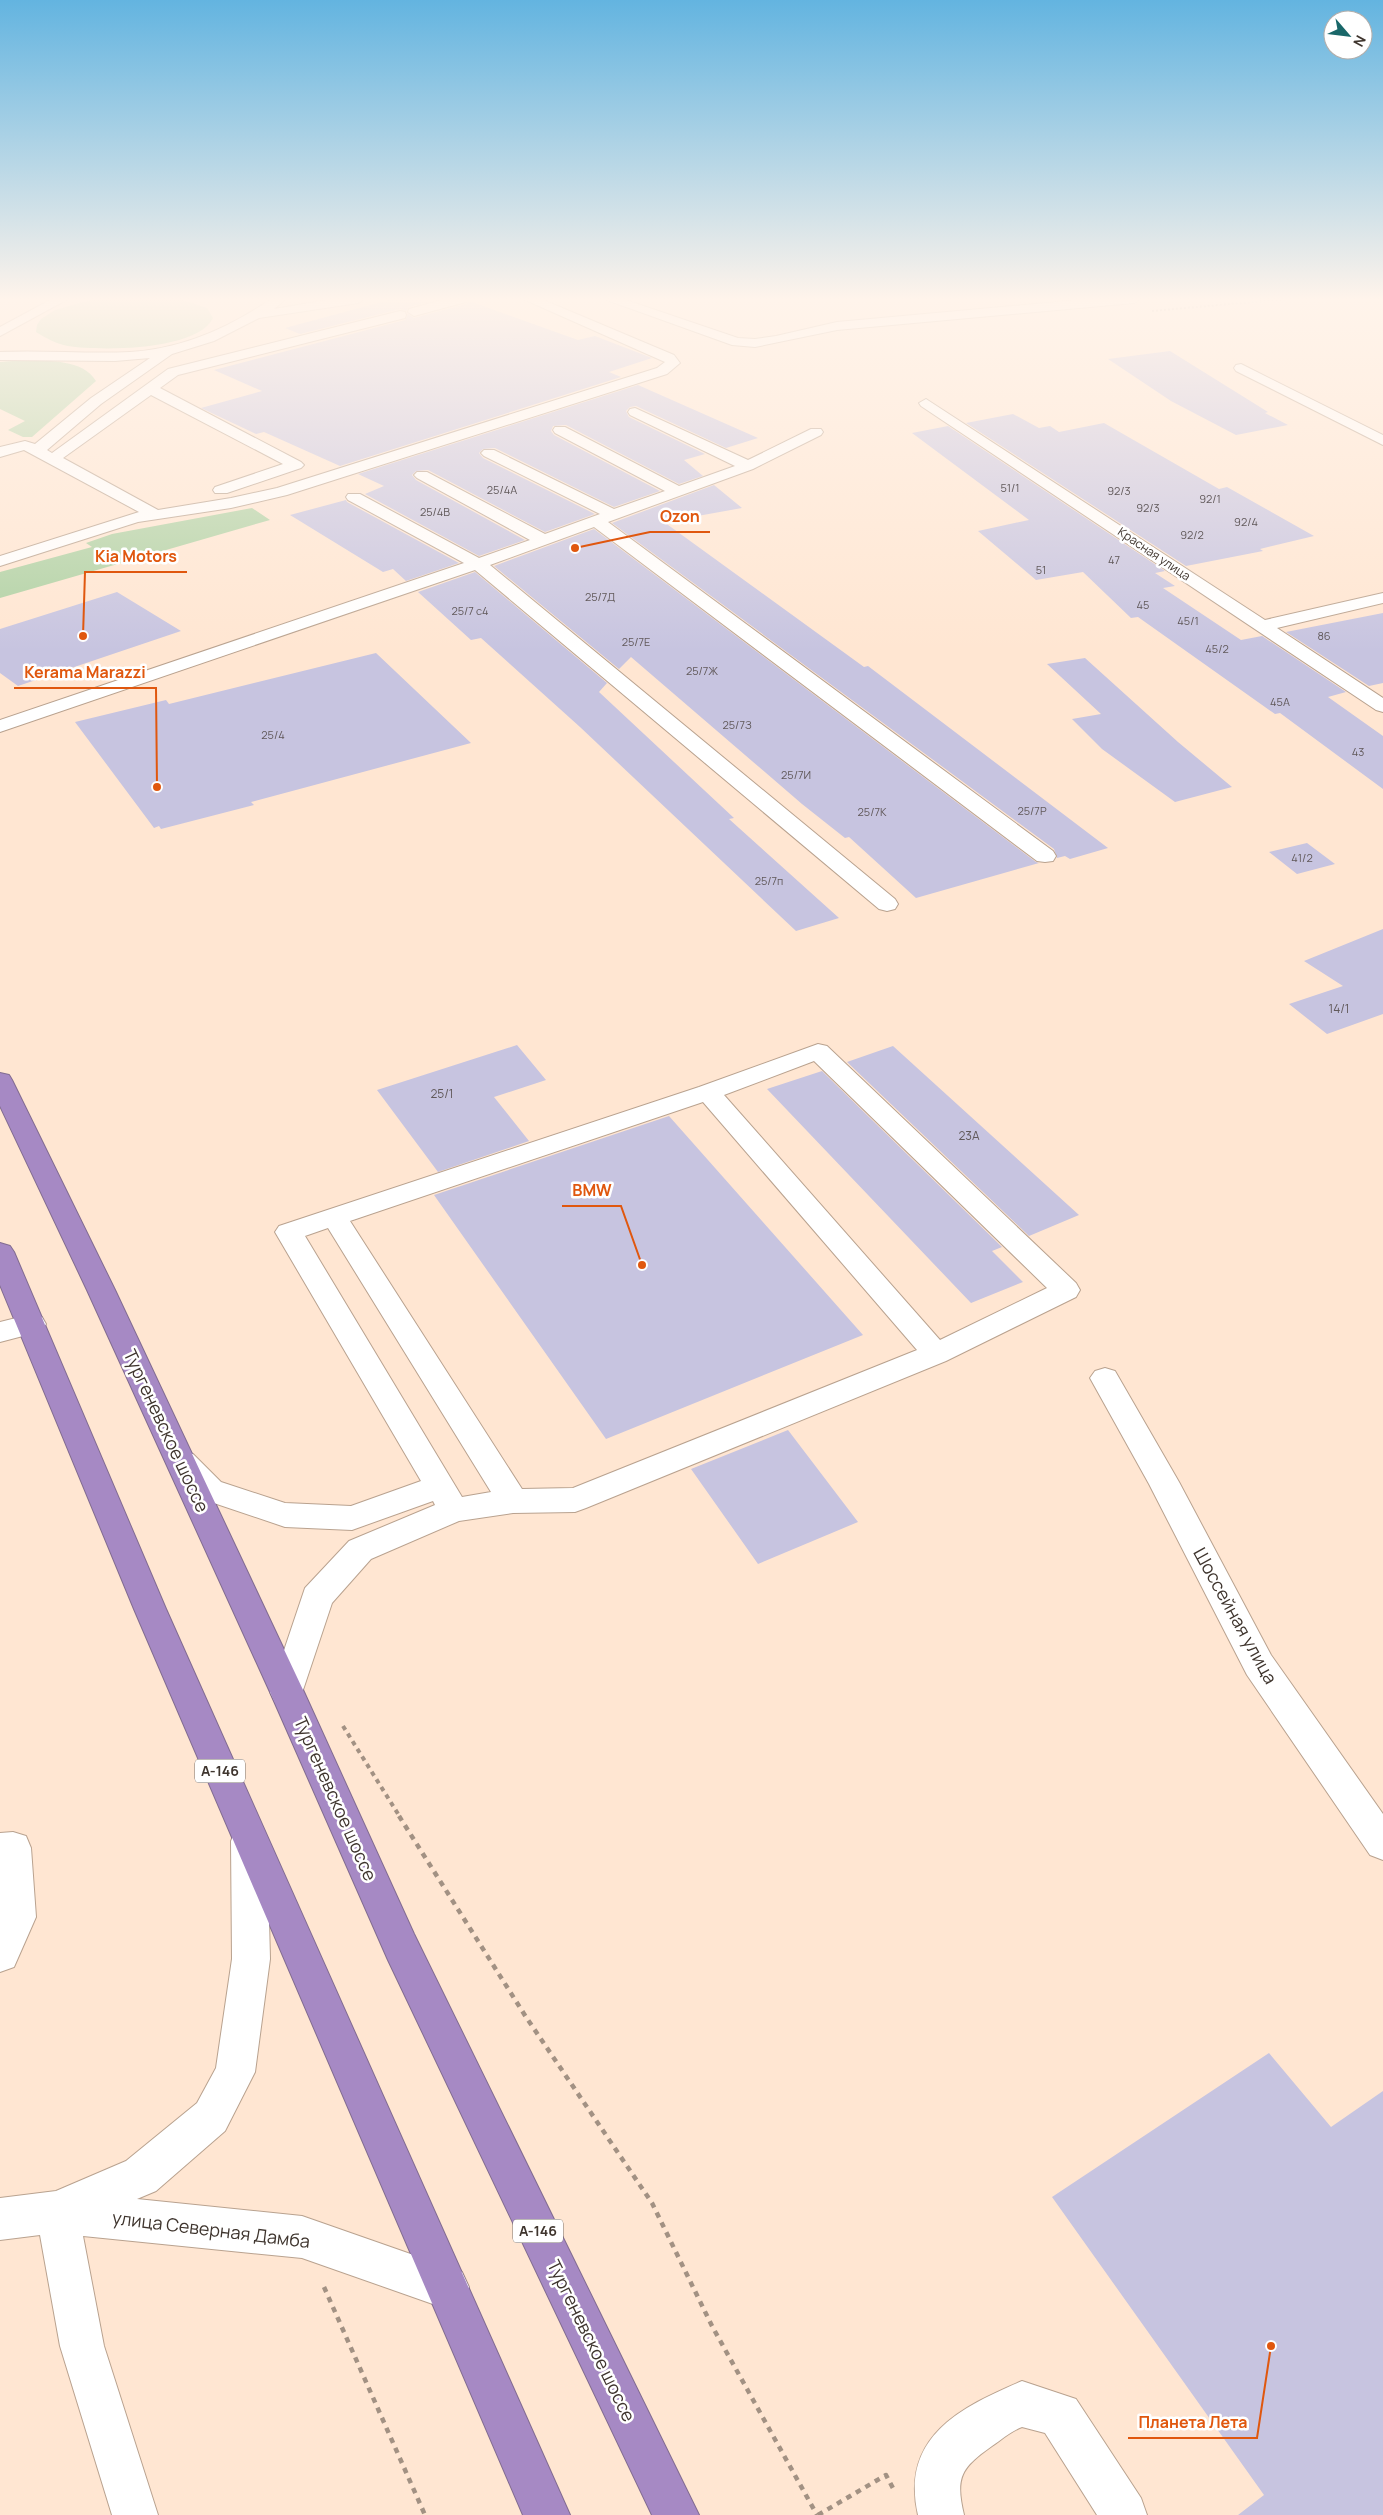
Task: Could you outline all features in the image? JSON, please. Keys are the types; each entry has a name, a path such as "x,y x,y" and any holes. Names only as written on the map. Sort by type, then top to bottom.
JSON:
{"highway":[{"name":"Тургеневское шоссе","path":"0,1080 101,1290 287,1692 401,1947 676,2515"},
{"name":"А-146","path":"0,1252 16,1328 150,1609 547,2515"}],"street":[{"path":"36,451 78,416"},
{"path":"53,460 113,416"},
{"path":"0,561 296,465 203,416"},
{"path":"135,518 231,503 281,492 519,416"},
{"path":"644,416 748,466"},
{"name":"Красная улица","path":"946,416 1383,706"},
{"path":"1335,416 1383,441"},
{"path":"560,430 677,491"},
{"path":"0,726 478,564 748,466 816,432"},
{"path":"0,452 25,445 152,512"},
{"path":"489,453 604,517 1045,856"},
{"path":"422,475 543,540"},
{"path":"354,497 478,564 887,904"},
{"path":"1262,626 1383,598"},
{"path":"178,1458 210,1490 285,1515 352,1518 447,1498 513,1501 575,1500 936,1354 1066,1290 818,1051 708,1092 289,1232 447,1498"},
{"path":"708,1092 936,1354"},
{"path":"335,1218 513,1501"},
{"name":"Шоссейная улица","path":"1105,1378 1168,1491 1258,1665 1383,1844"},
{"path":"287,1692 317,1597 360,1550 447,1498"},
{"name":"улица Северная Дамба","path":"57,2212 141,2176 211,2117 235,2072 250,1959 248,1835"},
{"path":"0,1849 13,1848 17,1917 0,1954"},
{"path":"57,2212 82,2346 135,2515"},
{"name":"улица Северная Дамба","path":"0,2219 57,2212 302,2237 447,2287"},
{"path":"941,2515 936,2494 939,2468 954,2445 998,2414 1022,2404 1060,2415 1124,2515"}],"path":[{"path":"340,1721 526,2017 652,2203 712,2326 818,2515 886,2475 898,2499"},
{"path":"302,2237 425,2515"}],"green space":[{"path":"15,416 56,416 32,437 23,437 8,430 25,421"},
{"path":"252,508 270,520 0,598 0,572 92,547 86,543 112,534"}],"building":[{"path":"219,416 497,416 340,466 264,432 256,434"},
{"path":"539,416 629,416 705,454 684,460 703,476 679,484 566,425 553,426 551,431 554,435 660,491 614,507 495,448 483,449 479,453 483,458 595,514 545,532 428,470 416,471 412,475 416,480 525,540 479,556 365,494 384,486 358,474"},
{"path":"658,416 709,416 758,438 726,448"},
{"path":"1001,416 1017,416 1039,428 1050,426 1059,432 1104,423 1219,489 1227,487 1314,536 1260,549 1263,551 1186,566 966,423"},
{"path":"1200,416 1271,416 1288,425 1236,435"},
{"path":"948,426 1165,571 1155,573 1175,586 1163,588 1241,640 1262,636 1346,692 1328,697 1383,736 1383,789 1280,713 1275,714 1138,617 1131,618 1083,572 1036,580 978,531 1029,520 912,433"},
{"path":"714,485 742,508 664,522 864,667 868,666 1108,848 1070,859 1065,856 1057,858 1054,849 612,523"},
{"path":"346,500 459,563 406,581 393,569 383,572 290,515"},
{"path":"594,529 1039,863 916,898 849,837 845,838 802,804 631,657 619,669 494,566"},
{"path":"475,572 607,683 599,692 734,818 729,819 839,918 796,931 580,727 481,638 471,640 418,592"},
{"path":"117,592 181,631 18,686 0,673 0,629"},
{"path":"1383,613 1383,683 1369,686 1286,632"},
{"path":"376,653 471,743 251,802 254,805 161,829 159,826 154,828 75,722 166,700 169,704"},
{"path":"1085,658 1178,742 1232,787 1175,802 1102,749 1072,719 1101,714 1047,664"},
{"path":"1307,843 1335,864 1297,874 1269,852"},
{"path":"1383,929 1383,1014 1327,1034 1289,1004 1343,986 1304,961"},
{"path":"517,1045 546,1080 494,1097 529,1141 438,1172 377,1090"},
{"path":"893,1046 1079,1215 1029,1236 847,1062"},
{"path":"822,1071 1002,1247 992,1251 1023,1282 971,1303 767,1089"},
{"path":"669,1116 863,1335 606,1439 434,1195"},
{"path":"788,1430 858,1522 758,1564 691,1469"},
{"path":"1269,2053 1331,2127 1383,2091 1383,2515 1238,2515 1264,2495 1052,2197"}],"place":[{"name":"Ozon","path":"575,548"},
{"name":"Kia Motors","path":"83,636"},
{"name":"Kerama Marazzi","path":"157,787"},
{"name":"BMW","path":"642,1265"},
{"name":"Планета Лета","path":"1271,2346"}]}
